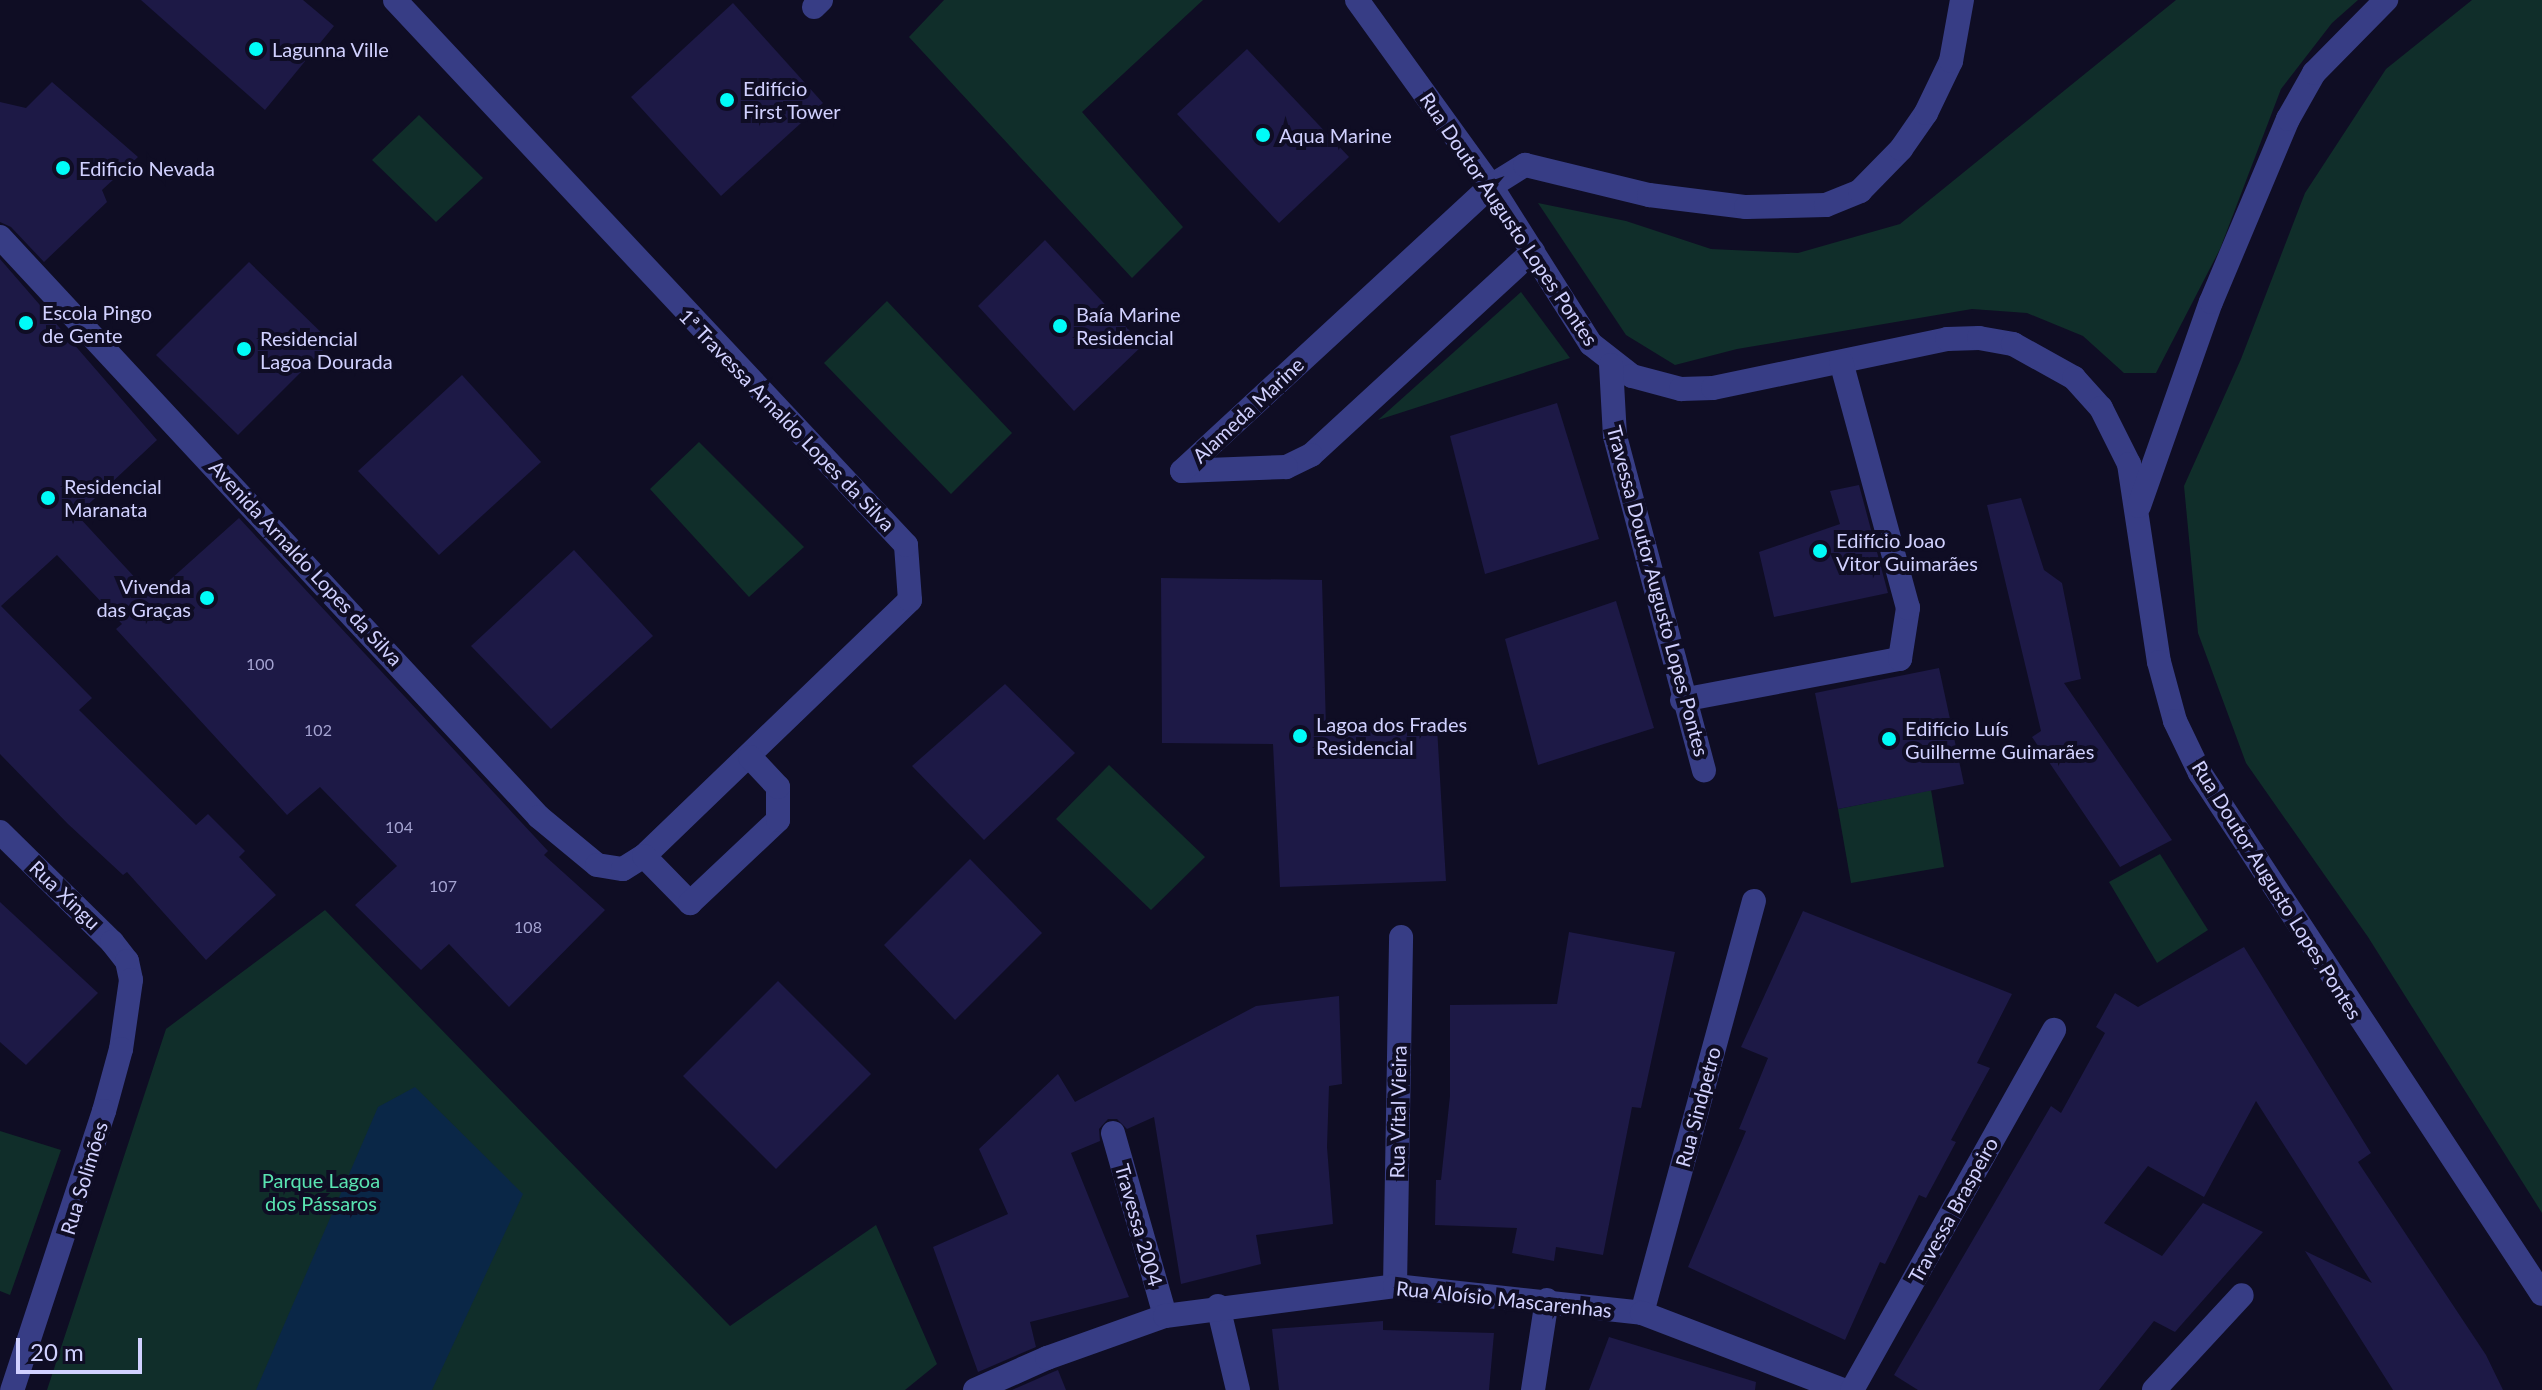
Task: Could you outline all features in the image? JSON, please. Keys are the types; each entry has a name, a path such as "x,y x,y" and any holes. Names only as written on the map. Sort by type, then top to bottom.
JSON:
{"street":[{"name":"1ª Travessa Arnaldo Lopes da Silva","path":"395,0 906,545 910,600 750,757 644,856 623,869"},
{"name":"Rua Doutor Augusto Lopes Pontes","path":"1357,0 1491,186 1570,316 1611,365 1657,385 1681,389 1713,388 1968,338 2013,344 2046,358 2074,378 2101,408 2129,464 2139,506 2159,662 2175,721 2200,773 2542,1294"},
{"path":"1491,186 1525,165 1688,200 1746,207 1826,205 1860,191 1901,149 1926,113 1951,61 1962,0"},
{"path":"2139,506 2211,302 2288,119 2314,73 2386,0"},
{"name":"Alameda Marine","path":"1491,186 1182,471 1286,467 1311,455 1533,251"},
{"name":"Avenida Arnaldo Lopes da Silva","path":"0,237 539,817 597,865 623,869"},
{"path":"1682,700 1900,659 1908,608 1841,362"},
{"name":"Travessa Doutor Augusto Lopes Pontes","path":"1611,365 1615,436 1682,700 1704,770"},
{"path":"644,856 690,903 778,820 778,787 750,757"},
{"name":"Rua Xingu","path":"0,832 127,961"},
{"name":"Rua Sindpetro","path":"1642,1313 1754,901"},
{"name":"Rua Vital Vieira","path":"1395,1286 1401,937"},
{"name":"Rua Solimões","path":"10,1390 67,1236 121,1049 131,980 127,961"},
{"name":"Travessa Braspeiro","path":"1852,1390 2054,1030"},
{"name":"Travessa 2004","path":"1113,1133 1165,1316"},
{"name":"Rua Aloísio Mascarenhas","path":"975,1390 1047,1358 1165,1316 1218,1306 1395,1286 1547,1300 1642,1313 1843,1390"},
{"path":"2154,1390 2242,1295"},
{"path":"1533,1390 1547,1300"},
{"path":"1218,1306 1238,1390"},
{"path":"0,1382 10,1390"}],"green space":[{"path":"944,0 1203,0 1082,112 1183,227 1132,278 909,37"},
{"path":"2176,0 2358,0 2332,23 2281,89 2220,249 2156,373 2124,373 2083,336 2027,313 1972,309 1737,349 1675,365 1626,335 1538,203 1626,221 1711,249 1798,253 1900,224"},
{"path":"2472,0 2542,0 2542,1213 2368,937 2246,763 2198,633 2184,486 2241,359 2305,193 2386,69"},
{"path":"419,115 483,178 436,222 372,160"},
{"path":"1521,292 1570,358 1378,420"},
{"path":"887,301 1012,433 951,494 824,363"},
{"path":"699,442 804,547 749,597 650,489"},
{"path":"1109,765 1205,857 1151,910 1056,819"},
{"path":"1931,790 1944,867 1851,883 1838,809"},
{"path":"2160,854 2208,930 2157,963 2109,882"},
{"name":"Parque Lagoa dos Pássaros","path":"325,910 730,1326 876,1225 937,1364 905,1390 47,1390 166,1029"},
{"path":"0,1131 61,1150 10,1295 0,1291"}],"water":[{"path":"415,1087 523,1194 432,1390 256,1390 378,1107"}],"building":[{"name":"Lagunna Ville","path":"141,0 303,0 334,26 265,110"},
{"name":"Edifício First Tower","path":"733,3 823,103 721,196 631,97"},
{"name":"Aqua Marine","path":"1247,49 1349,157 1279,223 1177,114"},
{"name":"Edificio Nevada","path":"52,82 138,157 102,190 107,202 44,262 11,227 0,222 0,102 26,108"},
{"name":"Baía Marine Residencial","path":"1045,240 1143,345 1074,411 978,306"},
{"path":"0,259 157,440 77,515 152,596 239,518 548,851 544,855 605,910 509,1007 449,944 421,970 355,905 397,866 320,787 287,815 116,629 122,624 57,555 1,606 92,698 79,710 196,825 208,814 245,851 239,857 276,895 206,960 127,872 123,875 68,824 0,754"},
{"name":"Residencial Lagoa Dourada","path":"249,262 331,342 238,435 156,355"},
{"path":"462,375 541,462 439,555 358,471"},
{"path":"1557,403 1599,539 1485,574 1450,436"},
{"name":"Edifício Joao Vitor Guimarães","path":"1859,485 1888,593 1774,617 1759,552 1840,524 1830,491"},
{"path":"2021,498 2044,570 2062,583 2081,679 2064,683 2172,840 2120,867 2032,737 2041,731 1987,505"},
{"path":"574,550 653,636 551,729 471,646"},
{"name":"Lagoa dos Frades Residencial","path":"1161,578 1322,580 1326,728 1437,727 1446,881 1280,887 1273,744 1162,743"},
{"path":"1616,601 1654,728 1538,765 1505,639"},
{"name":"Edifício Luís Guilherme Guimarães","path":"1939,668 1964,784 1838,809 1815,693"},
{"path":"1005,684 1075,753 984,840 912,766"},
{"path":"970,859 1042,933 955,1020 884,945"},
{"path":"0,902 98,993 26,1065 0,1042"},
{"path":"1803,911 2012,994 1977,1063 1990,1068 1951,1140 1956,1142 1926,1198 1919,1195 1885,1264 1880,1262 1845,1340 1688,1267 1746,1131 1739,1129 1768,1058 1741,1047"},
{"path":"1569,932 1675,952 1641,1108 1632,1107 1603,1255 1556,1247 1554,1261 1512,1253 1517,1228 1435,1225 1436,1180 1441,1180 1450,1096 1450,1005 1557,1004"},
{"path":"2244,947 2371,1153 2358,1162 2486,1355 2503,1390 2393,1390 2305,1251 2372,1283 2256,1101 2204,1197 2148,1166 2104,1223 2162,1256 2203,1203 2263,1232 2175,1332 2154,1321 2099,1390 1918,1390 1894,1375 2051,1106 2061,1113 2105,1033 2096,1027 2115,993 2138,1007"},
{"path":"778,981 871,1074 776,1169 683,1076"},
{"path":"1339,996 1342,1084 1329,1086 1327,1147 1333,1224 1256,1235 1261,1264 1181,1284 1154,1117 1127,1129 1117,1119 1108,1119 1099,1129 1100,1141 1071,1153 1129,1297 1030,1322 1036,1347 978,1372 933,1247 1008,1214 979,1149 1058,1074 1075,1102 1256,1006"},
{"path":"1383,1321 1383,1330 1494,1333 1489,1390 1279,1390 1272,1329"},
{"path":"1609,1337 1756,1382 1755,1390 1589,1390"},
{"path":"1058,1370 1066,1390 1012,1390 1053,1372"}],"place":[{"name":"Lagunna Ville","path":"256,49"},
{"name":"Edifício First Tower","path":"727,100"},
{"name":"Aqua Marine","path":"1263,135"},
{"name":"Edificio Nevada","path":"63,168"},
{"name":"Escola Pingo de Gente","path":"26,323"},
{"name":"Baía Marine Residencial","path":"1060,326"},
{"name":"Residencial Lagoa Dourada","path":"244,349"},
{"name":"Residencial Maranata","path":"48,498"},
{"name":"Edifício Joao Vitor Guimarães","path":"1820,551"},
{"name":"Vivenda das Graças","path":"207,598"},
{"name":"Lagoa dos Frades Residencial","path":"1300,736"},
{"name":"Edifício Luís Guilherme Guimarães","path":"1889,739"}]}
